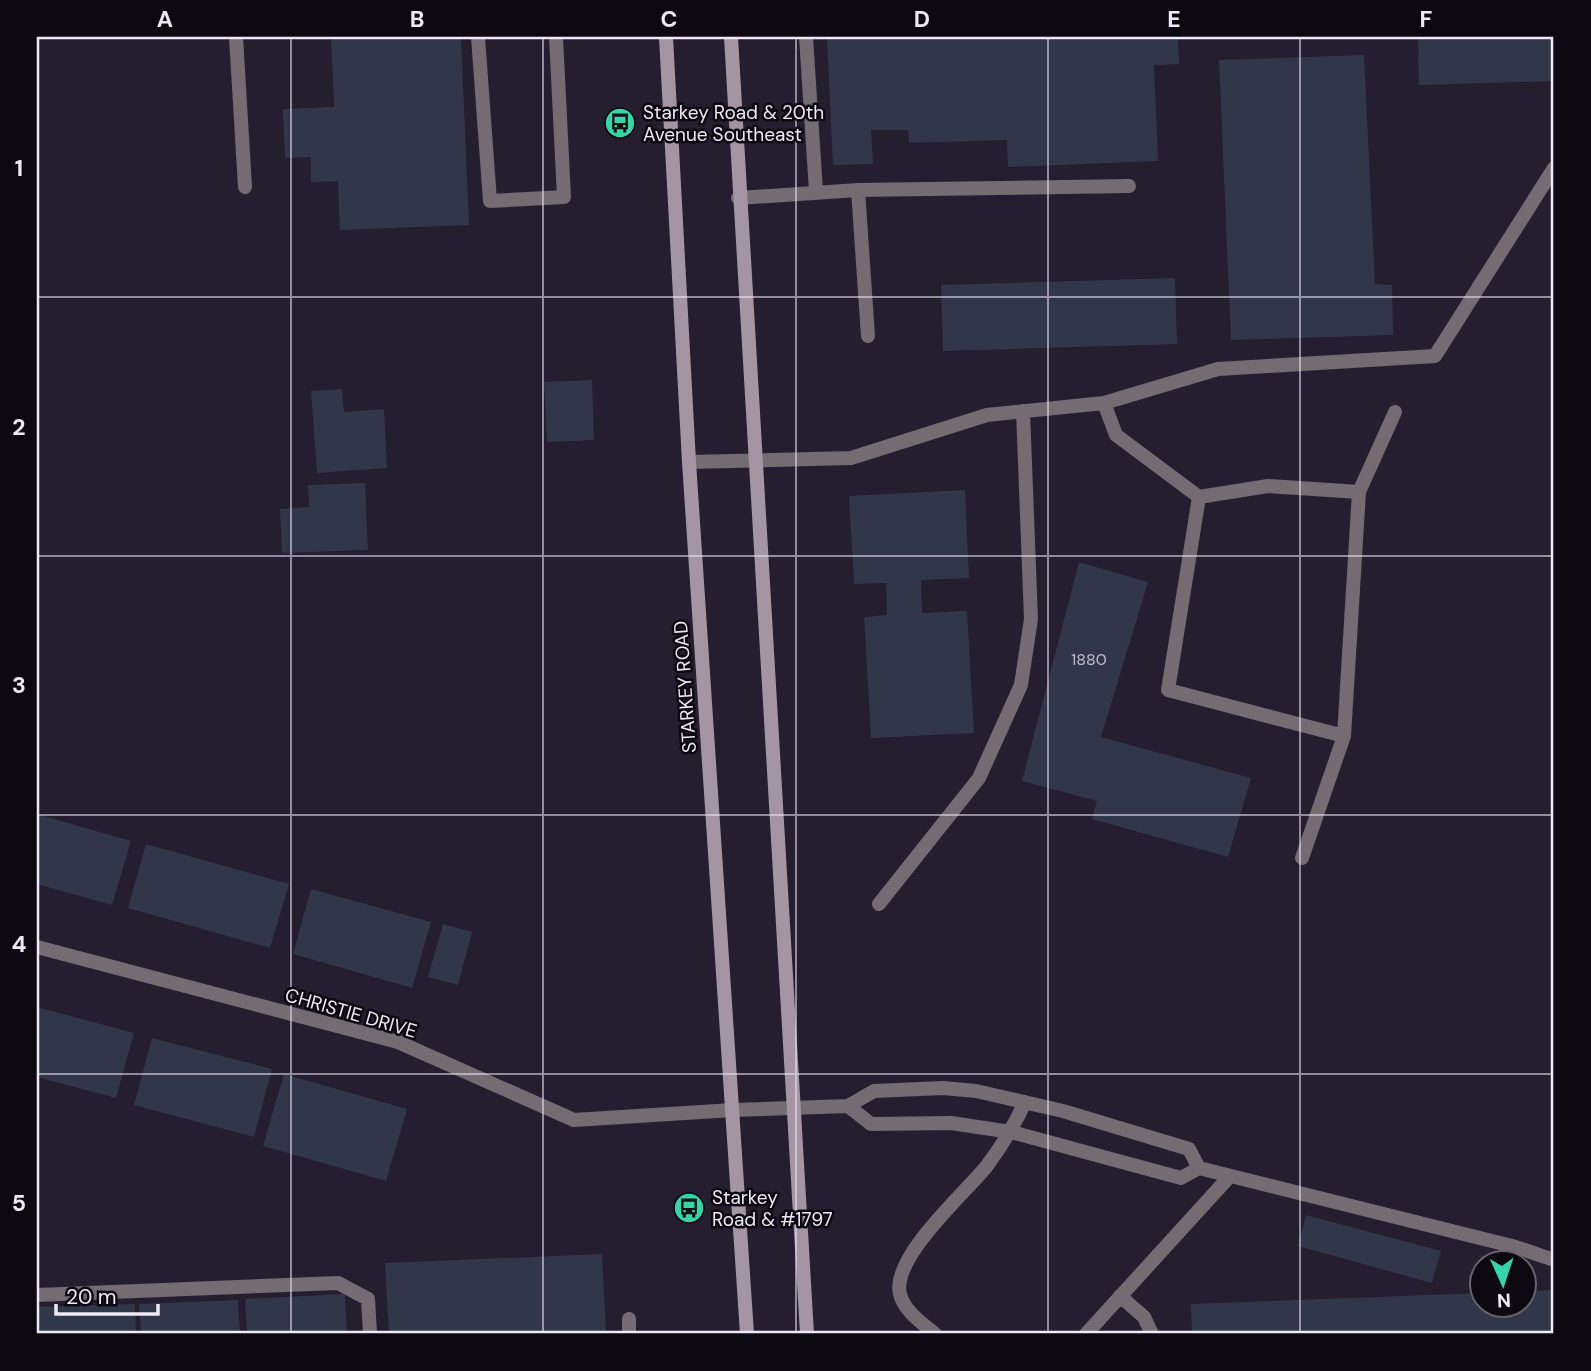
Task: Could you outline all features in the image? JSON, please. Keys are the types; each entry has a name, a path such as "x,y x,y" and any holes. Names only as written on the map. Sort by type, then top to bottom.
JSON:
{"main road":[{"name":"STARKEY ROAD","path":"666,37 689,462 747,1334"},
{"path":"731,37 738,198 807,1334"}],"street":[{"path":"236,37 245,187"},
{"path":"478,37 489,201 564,197 556,37"},
{"path":"806,37 816,191"},
{"path":"689,462 851,458 987,415 1104,403 1218,369 1435,356 1554,168"},
{"path":"738,198 816,191 1129,186"},
{"path":"858,190 868,335"},
{"path":"1104,403 1116,435 1199,498 1268,486 1359,492"},
{"path":"879,904 979,778 1021,685 1031,619 1023,411"},
{"path":"1302,858 1344,736 1359,492 1395,412"},
{"path":"1199,498 1168,690 1344,736"},
{"name":"CHRISTIE DRIVE","path":"37,947 398,1042 574,1120 848,1106"},
{"path":"1199,1168 1189,1149 1025,1102 976,1091 943,1088 874,1091 848,1106 871,1124 951,1123 1011,1132 1181,1178 1199,1168 1516,1247 1554,1260"},
{"path":"935,1334 904,1306 899,1292 900,1277 915,1248 1011,1132 1025,1102"},
{"path":"1086,1334 1230,1175"},
{"path":"37,1295 338,1283 368,1299 370,1334"},
{"path":"1119,1296 1144,1317 1152,1334"}],"building":[{"path":"331,37 461,37 469,225 340,230 338,181 311,182 311,157 285,158 283,109 334,107"},
{"path":"1178,37 1179,64 1154,65 1158,161 1008,167 1007,140 909,143 908,130 871,130 873,164 833,165 827,39"},
{"path":"1418,37 1554,37 1554,81 1419,85"},
{"path":"1364,55 1375,284 1392,285 1393,335 1231,340 1219,60"},
{"path":"1175,278 1177,344 943,351 941,285"},
{"path":"592,380 594,440 547,442 544,382"},
{"path":"342,389 344,412 384,409 387,468 317,473 311,391"},
{"path":"365,483 368,550 282,553 280,509 309,507 308,485"},
{"path":"965,490 969,578 921,580 922,613 967,611 974,733 871,738 864,617 887,615 886,583 854,584 849,496"},
{"path":"1079,562 1148,582 1101,737 1251,778 1228,857 1092,819 1097,801 1022,781"},
{"path":"37,814 131,841 112,905 37,884"},
{"path":"146,844 289,884 270,948 128,908"},
{"path":"311,889 431,922 412,988 293,954"},
{"path":"443,924 472,932 458,985 428,977"},
{"path":"37,1007 134,1033 116,1098 37,1077"},
{"path":"152,1038 272,1069 254,1137 134,1105"},
{"path":"284,1074 407,1109 386,1181 263,1146"},
{"path":"1306,1215 1441,1251 1432,1283 1298,1246"},
{"path":"602,1254 606,1334 389,1334 385,1263"},
{"path":"1553,1290 1554,1334 1192,1334 1191,1304 1468,1294 1468,1318 1538,1318 1538,1291"},
{"path":"345,1294 347,1334 247,1334 245,1299"},
{"path":"238,1300 240,1334 141,1334 139,1304"},
{"path":"135,1304 136,1334 37,1334 37,1307"}],"place":[{"name":"Starkey Road & 20th Avenue Southeast","path":"620,123"},
{"name":"Starkey Road & #1797","path":"689,1208"}]}
